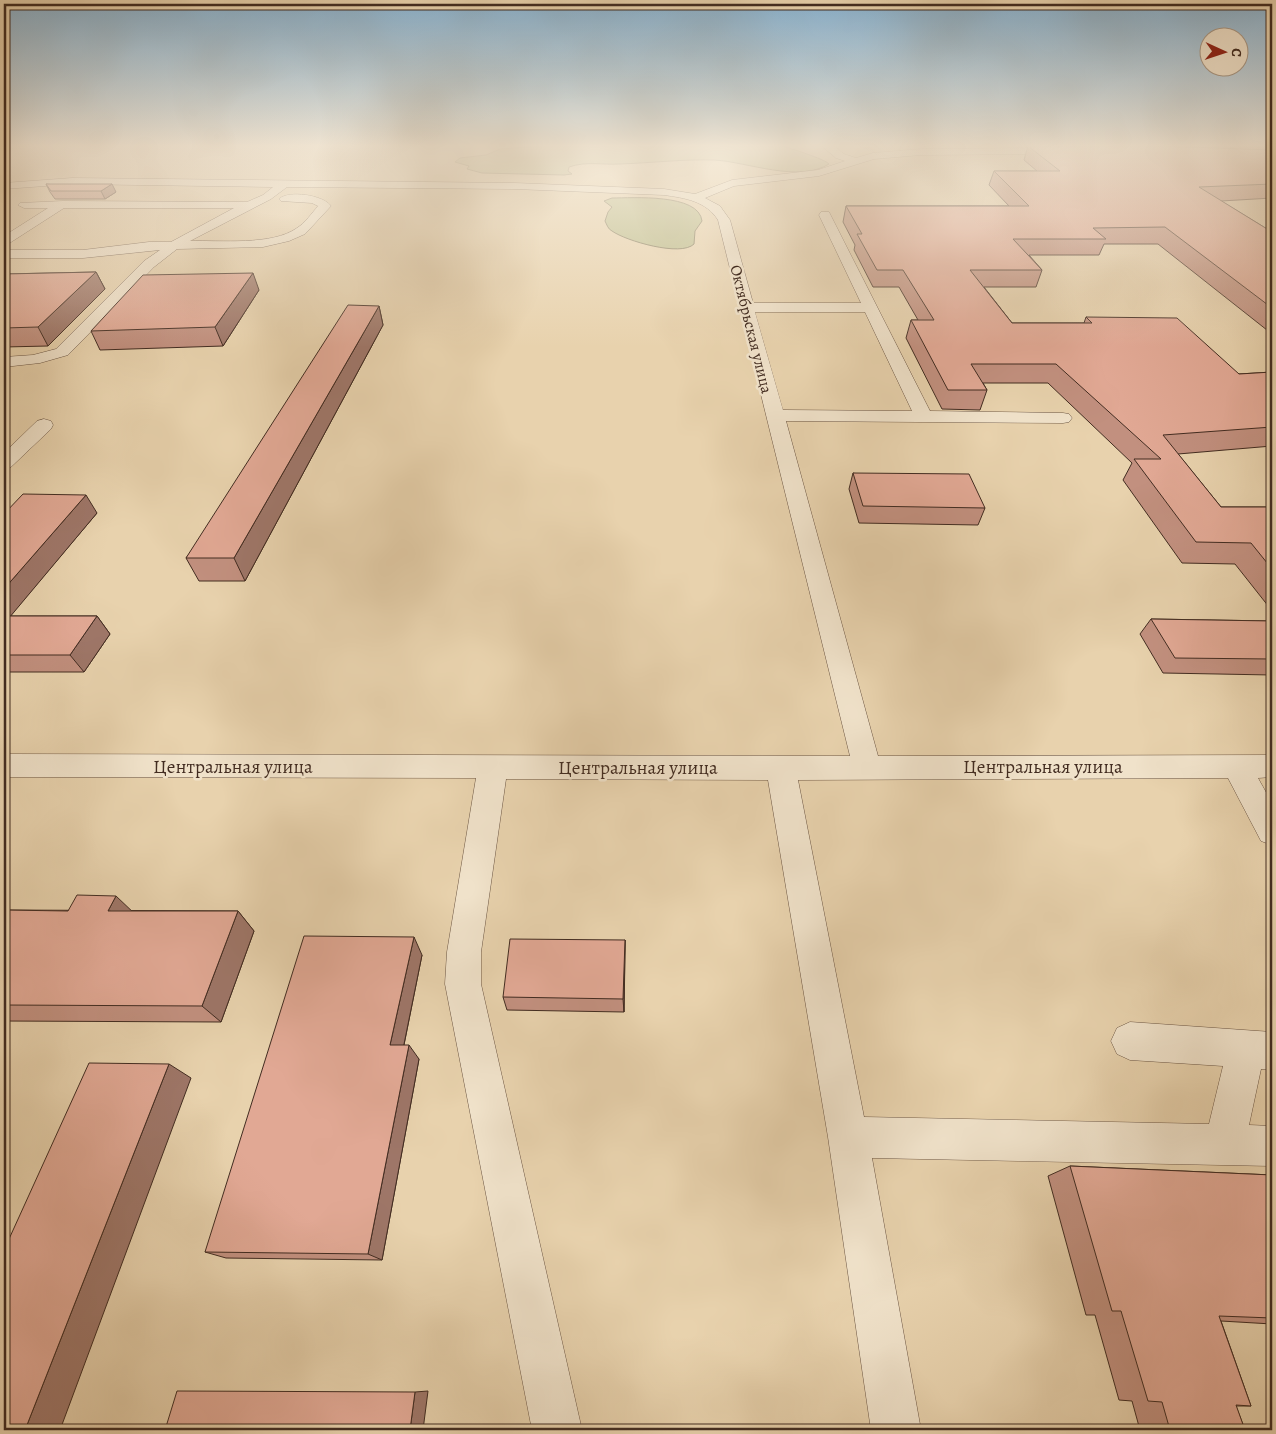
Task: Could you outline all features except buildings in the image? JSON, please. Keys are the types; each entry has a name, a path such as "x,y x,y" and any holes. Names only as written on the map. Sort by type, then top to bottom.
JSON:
{"street":[{"path":"4,241 49,213"},
{"path":"4,362 48,358 62,352 149,264 174,245 235,213"},
{"path":"4,254 83,254 129,248 249,244 275,241 301,231 318,213"},
{"name":"Октябрьская улица","path":"720,213 867,767"},
{"path":"825,215 924,417"},
{"path":"746,307 871,308"},
{"path":"774,415 1063,418"},
{"path":"4,463 44,425"},
{"name":"Центральная улица","path":"4,765 781,768 1272,766"},
{"path":"1236,765 1272,832"},
{"path":"492,766 464,952 463,984 557,1430"},
{"path":"781,768 848,1137 896,1430"},
{"path":"1130,1041 1259,1050 1225,1145"},
{"path":"848,1137 1272,1146"}],"green space":[{"path":"608,213 698,213 702,221 695,231 694,244 687,248 678,249 653,246 629,239 610,229 605,221"}]}
